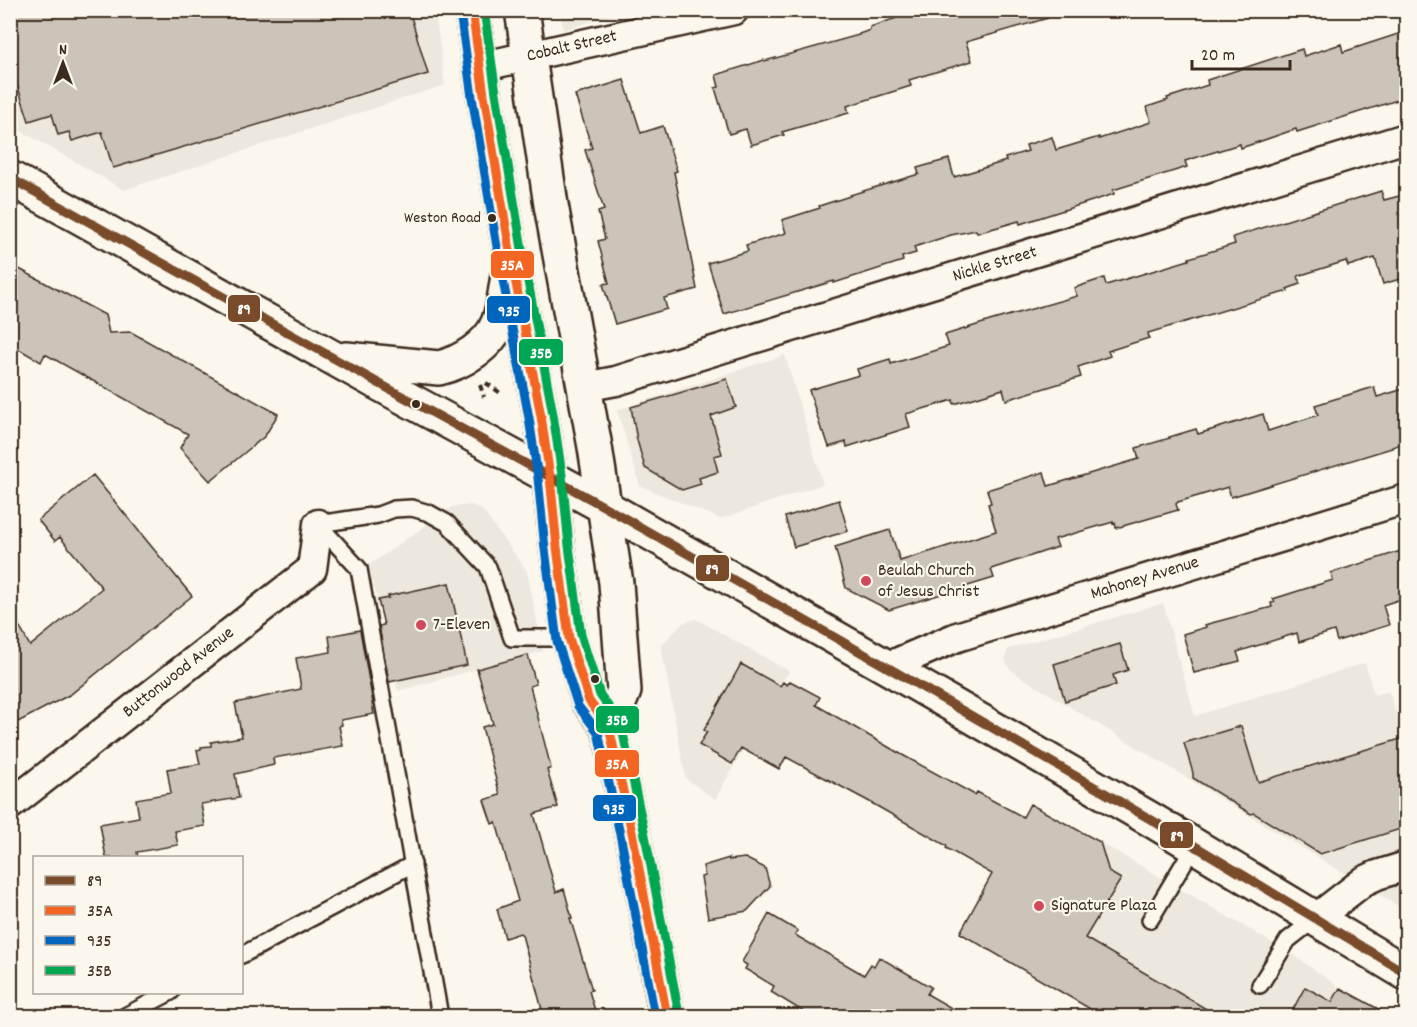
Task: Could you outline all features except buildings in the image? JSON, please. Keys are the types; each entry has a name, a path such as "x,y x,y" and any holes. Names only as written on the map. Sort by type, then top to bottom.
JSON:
{"main road":[{"path":"472,10 511,257 541,416 569,638 589,701 609,727 633,837 667,1017"},
{"path":"522,10 551,205 605,507 616,583 624,692 609,727"},
{"path":"10,178 605,507 887,667 1407,973"},
{"path":"333,358 439,368 452,366 461,361 485,341 499,322 511,257"}],"street":[{"name":"Cobalt Street","path":"480,67 529,56 657,19 734,10"},
{"name":"Nickle Street","path":"584,387 616,381 1407,138"},
{"name":"Mahoney Avenue","path":"887,667 957,637 1407,499"},
{"name":"Buttonwood Avenue","path":"10,805 312,568 318,524"},
{"path":"1315,919 1364,881 1407,866"}],"lane":[{"path":"318,524 378,515 394,509 412,508 429,513 447,523 488,567 512,638 569,638"},
{"path":"318,524 359,568 440,1017"},
{"path":"1150,920 1194,846"},
{"path":"243,954 413,864"},
{"path":"1260,985 1288,940 1315,919"},
{"path":"125,1017 169,994"}],"path":[{"path":"478,377 505,396"}],"shaded area":[{"path":"560,10 627,10 627,11 563,30"},
{"path":"11,11 435,11 445,85 124,190 11,125"},
{"path":"785,355 823,484 721,519 640,486 617,410"},
{"path":"471,505 482,510 527,571 543,651 398,691 368,566 452,507"},
{"path":"1163,603 1195,716 1365,663 1374,695 1389,691 1406,744 1406,911 1021,677 1009,668 1005,659 1008,649"},
{"path":"696,619 789,671 715,799 686,779 661,646 683,623"},
{"path":"1030,804 1295,956 1340,988 1376,1008 1381,1016 1104,1016 960,933"}],"transit line":[{"name":"35A","path":"472,10 511,257 541,416 569,638 589,701 609,727 633,837 667,1016"},
{"name":"35B","path":"484,10 523,255 553,414 581,635 600,695 621,724 679,1014"},
{"name":"935","path":"460,12 499,259 529,418 557,641 578,706 598,732 655,1016"},
{"name":"89","path":"10,178 605,507 887,667 1150,819 1406,973"}],"place":[{"name":"Weston Road","path":"492,218"},
{"name":"Beulah Church of Jesus Christ","path":"866,581"},
{"name":"7-Eleven","path":"421,625"},
{"name":"Signature Plaza","path":"1039,906"}]}
